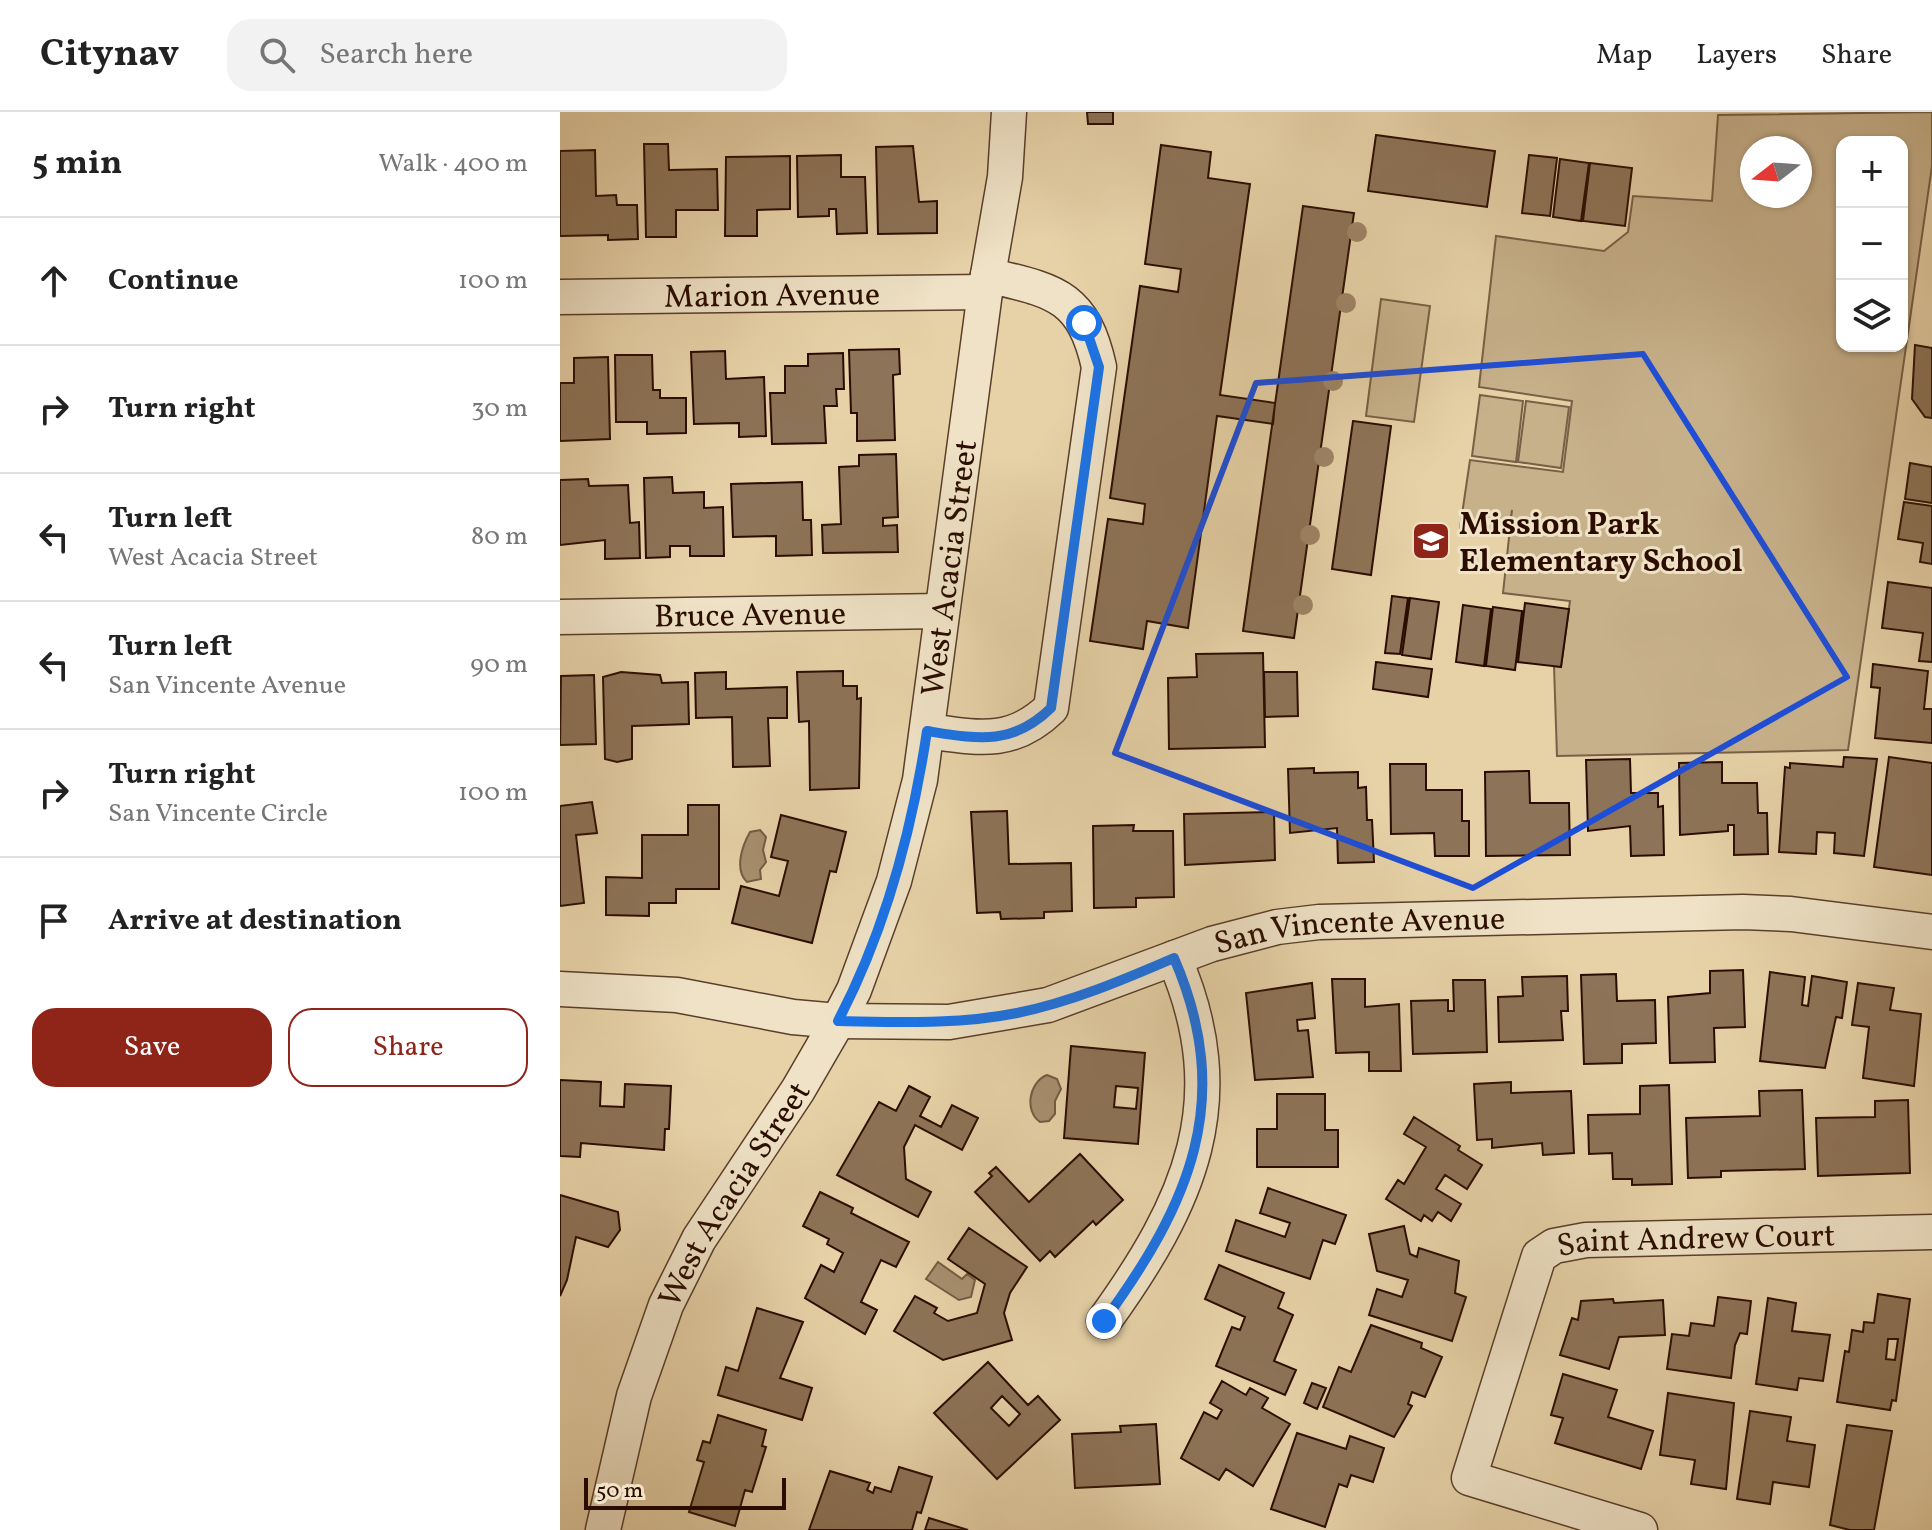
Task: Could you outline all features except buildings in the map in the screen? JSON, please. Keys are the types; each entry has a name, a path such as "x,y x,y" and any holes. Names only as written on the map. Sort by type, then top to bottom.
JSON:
{"street":[{"name":"West Acacia Street","path":"603,1530 634,1396 666,1305 699,1239 798,1090 854,990 894,881 910,827 927,731 986,284 1005,177 1009,112"},
{"name":"Marion Avenue","path":"560,297 986,284 1050,290 1068,304 1084,323 1094,344 1099,367 1051,708 1034,725 999,737 927,731"},
{"name":"Bruce Avenue","path":"560,617 942,611"},
{"name":"San Vincente Avenue","path":"560,989 677,995 793,1017 838,1021 935,1022 1018,1013 1074,998 1174,958 1277,927 1348,921 1743,912 1815,916 1932,932"},
{"path":"1104,1321 1150,1258 1173,1214 1193,1161 1202,1064 1190,994 1174,958"},
{"name":"Saint Andrew Court","path":"1640,1530 1469,1478 1539,1256 1554,1246 1586,1240 1932,1232"}],"highlighted area":[{"path":"1643,354 1847,677 1473,888 1115,753 1256,383"}],"shaded area":[{"path":"1932,112 1932,166 1908,333 1908,136 1836,136 1836,352 1905,352 1848,750 1557,756 1554,666 1561,667 1570,601 1503,593 1512,510 1508,535 1460,528 1470,460 1563,472 1572,401 1479,387 1496,236 1604,251 1628,232 1633,196 1712,201 1718,115"},
{"path":"1381,299 1430,306 1414,422 1366,416"},
{"path":"1480,395 1523,401 1516,462 1472,456"},
{"path":"1526,401 1569,407 1561,468 1518,462"},
{"path":"760,830 766,837 763,850 766,862 760,870 761,879 747,882 740,865 742,851 750,832"},
{"path":"1047,1075 1057,1079 1061,1089 1055,1101 1055,1114 1049,1121 1040,1122 1032,1111 1031,1097 1036,1084"},
{"path":"938,1262 962,1279 967,1274 975,1280 971,1297 959,1300 926,1279"}],"place":[{"name":"Mission Park Elementary School","path":"1431,541"}],"route":[{"path":"1084,323 1094,344 1099,367 1051,708 1034,725 999,737 927,731 910,827 894,881 854,990 838,1021 949,1022 1018,1013 1074,998 1174,958 1190,994 1202,1064 1193,1161 1173,1214 1150,1258 1104,1321"}]}
